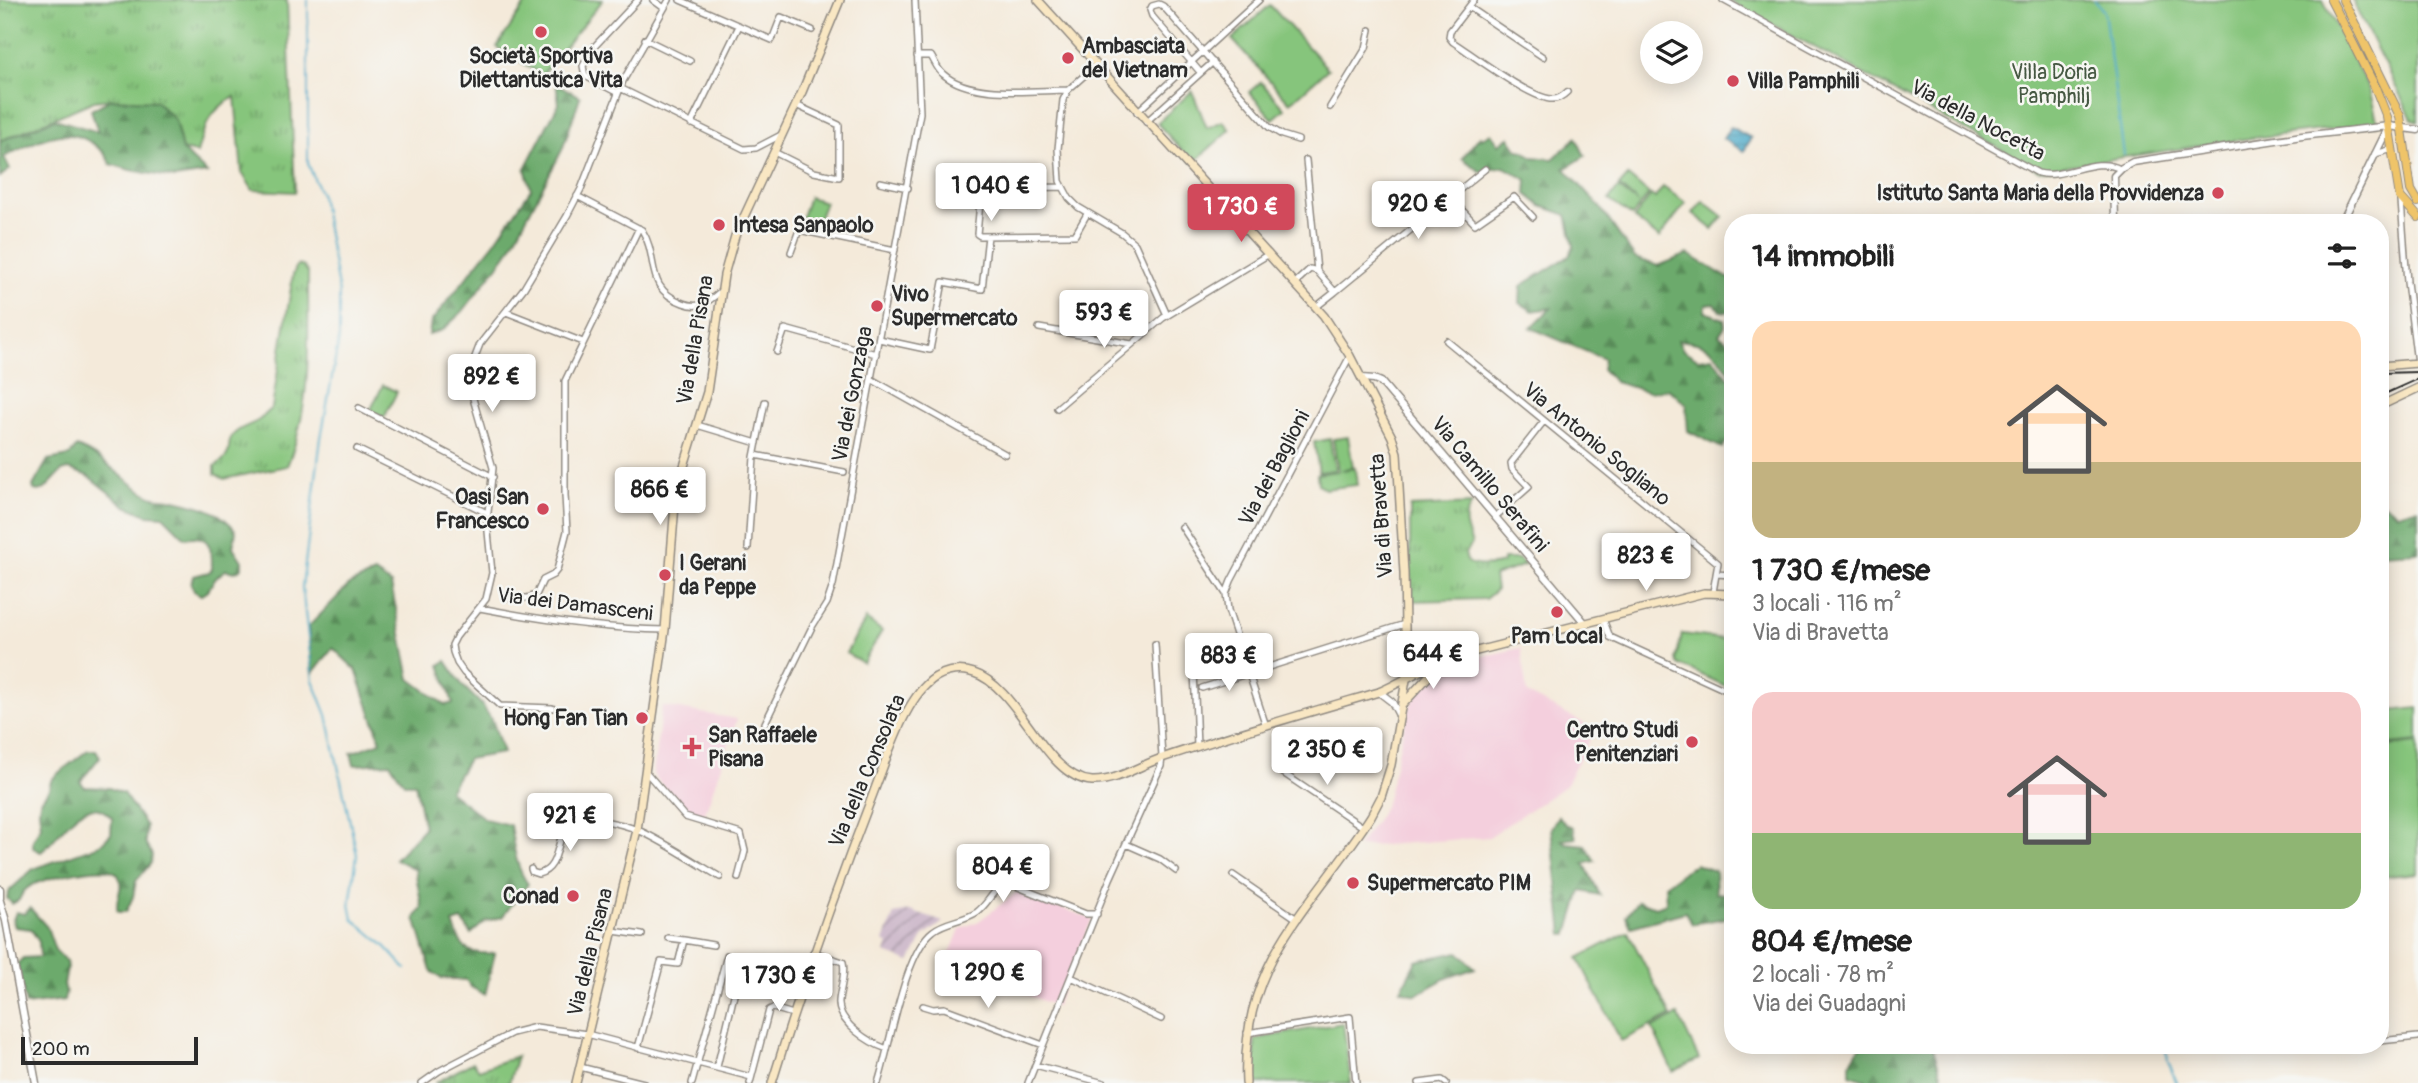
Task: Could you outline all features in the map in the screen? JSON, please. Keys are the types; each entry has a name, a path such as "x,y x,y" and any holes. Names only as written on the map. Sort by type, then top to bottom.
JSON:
{"main road":[{"name":"Via della Pisana","path":"576,1083 637,830 665,630 676,492 710,377 731,244 796,105 841,0"},
{"name":"Via di Bravetta","path":"1038,0 1316,307 1362,378 1392,437 1399,460 1406,680 1384,788 1363,827 1297,919 1266,968 1253,1004 1247,1033 1245,1083"},
{"path":"2331,0 2378,95 2389,126 2401,201 2417,216"},
{"path":"2343,0 2391,93 2404,128 2411,188 2418,202"},
{"path":"2389,365 2418,363"},
{"path":"2389,401 2418,388"},
{"path":"1406,652 1418,661 1445,659 1713,592 1724,593"},
{"path":"1403,704 1427,675 1445,659"},
{"name":"Via della Consolata","path":"772,1083 802,987 817,953 895,739 921,690 937,676 966,670 988,679 1061,765 1081,779 1095,781 1109,779 1162,757 1379,692 1445,659"}],"street":[{"path":"638,0 597,42 583,66 585,76 746,149 756,148 783,133"},
{"path":"653,0 664,8"},
{"path":"552,708 500,706 459,667 452,645 480,608 490,589 492,573 487,513 494,477 492,460 470,388 469,376 477,348 539,265 577,196 619,90 645,38 669,0"},
{"path":"680,0 772,40 781,17 812,30"},
{"name":"Via dei Gonzaga","path":"765,723 831,594 920,113 915,0"},
{"path":"1137,112 1259,0"},
{"path":"1474,0 1450,31 1452,41 1534,95 1555,99 1567,92"},
{"name":"Via della Nocetta","path":"1723,0 2038,173 2050,174 2108,164 2120,169 2141,160 2389,126 2418,130"},
{"path":"1200,72 1152,16 1152,6 1163,6 1269,127 1297,140"},
{"path":"1469,7 1543,57"},
{"path":"691,124 739,26"},
{"path":"1330,107 1366,48 1370,30"},
{"path":"645,38 690,61"},
{"path":"917,56 931,57 946,77 970,88 1068,90"},
{"path":"1146,122 1213,62"},
{"path":"1096,65 1068,90 1062,106 1058,174 1062,187 1073,202 1135,244 1167,315"},
{"path":"774,152 811,171 839,177 839,125 796,105"},
{"path":"2346,214 2389,126"},
{"path":"2375,154 2393,149"},
{"path":"1306,160 1317,271"},
{"path":"1316,307 1485,169"},
{"path":"2115,214 2113,185 2115,174 2120,169"},
{"path":"880,182 908,188"},
{"path":"1062,187 983,189 976,231 978,236 1075,235 1087,214"},
{"path":"577,196 639,228 647,239 657,282 665,294 698,306 706,303 722,289"},
{"path":"1450,197 1475,224 1514,197 1533,217"},
{"path":"2401,201 2407,282 2418,363"},
{"path":"508,598 536,595 543,580 556,572 567,531 564,389 568,373 639,228"},
{"path":"791,251 799,230 895,250"},
{"path":"879,339 930,350 943,282 982,289 988,236"},
{"path":"1057,408 1167,315 1269,254"},
{"path":"1295,283 1310,269 1317,271 1335,292"},
{"path":"506,312 583,342"},
{"path":"1039,328 1132,344"},
{"path":"777,352 785,329 876,354"},
{"name":"Via Antonio Sogliano","path":"1447,341 1718,563 1716,574"},
{"name":"Via dei Baglioni","path":"1226,594 1350,356"},
{"name":"Via Camillo Serafini","path":"1362,378 1380,382 1585,623"},
{"path":"870,379 1004,454"},
{"path":"748,548 755,455 765,402"},
{"path":"359,408 494,477"},
{"path":"1495,517 1529,487 1512,469 1511,463 1544,421"},
{"path":"697,425 757,443"},
{"path":"357,449 487,513"},
{"path":"755,455 844,472"},
{"path":"1182,527 1226,594 1228,610 1266,726"},
{"path":"1713,592 1716,574 1724,574"},
{"name":"Via dei Damasceni","path":"480,608 574,624 665,630"},
{"path":"1603,619 1610,637 1724,689"},
{"path":"1202,688 1405,624"},
{"path":"1028,1083 1161,766 1155,643"},
{"path":"1194,668 1198,747"},
{"path":"1379,692 1392,702 1400,717"},
{"path":"1277,769 1363,827"},
{"path":"646,772 685,817 741,834 745,851 738,878"},
{"path":"531,869 538,874 548,869 564,829 574,821 589,819 637,830 720,877"},
{"path":"1126,844 1160,859 1176,871"},
{"path":"1233,875 1297,919"},
{"path":"878,1083 913,961 933,931 976,913 990,900 998,887 1003,885 1013,885 1086,914 1097,914"},
{"path":"0,889 2,913 36,1083"},
{"path":"613,931 642,935"},
{"path":"668,938 713,945"},
{"path":"638,1048 661,961 678,964 684,940"},
{"path":"817,953 840,960 844,964 839,1004 845,1017 866,1040 887,1049"},
{"path":"692,1083 727,955"},
{"path":"717,1067 739,974"},
{"path":"1071,977 1161,1019"},
{"path":"923,1006 944,1008 1043,1045"},
{"path":"422,1083 439,1071 521,1030 540,1028 587,1034 717,1067 751,1080 768,1010 773,1008 793,1014"},
{"path":"1247,1033 1350,1017 1356,1083"},
{"path":"2389,1040 2418,1037"},
{"path":"1035,1065 1104,1083"},
{"path":"580,1067 644,1083"},
{"path":"1419,1083 1442,1080 1446,1083"}],"shaded area":[{"path":"1521,648 1527,694 1595,729 1565,786 1489,837 1357,847 1380,815 1387,800 1407,714 1414,697 1431,677 1446,667 1460,661"},
{"name":"San Raffaele Pisana","path":"662,706 737,719 704,816 677,804 653,774"},
{"path":"1017,892 1092,919 1056,1006 946,963 960,929 979,921"},
{"path":"910,911 943,922 923,937 910,962 885,953 888,944 884,941 894,914"}],"green space":[{"path":"0,0 287,0 295,192 253,190 242,173 235,97 219,107 209,120 197,153 182,150 175,120 111,99 94,101 0,141"},
{"name":"Società Sportiva Dilettantistica Vita","path":"528,0 603,0 542,75 497,47"},
{"name":"Villa Doria Pamphilj","path":"1728,0 2323,0 2370,92 2378,124 2252,138 2039,170"},
{"path":"2352,0 2418,0 2418,121 2412,119"},
{"path":"1270,5 1328,69 1290,103 1232,39"},
{"path":"1261,82 1285,109 1273,119 1249,92"},
{"path":"556,83 580,97 562,150 509,251 463,311 443,330 429,335 431,322 494,243 531,189 525,168 559,103"},
{"path":"1192,91 1207,128 1223,121 1230,130 1193,163 1157,123"},
{"path":"111,99 156,101 175,120 182,150 207,173 175,178 130,170 110,164 101,150 81,137 58,135 4,157 10,169 0,177 0,141 55,119 98,132 91,110"},
{"path":"1491,133 1499,144 1509,137 1518,150 1532,157 1553,159 1576,138 1585,156 1565,169 1599,206 1635,258 1658,266 1688,254 1724,276 1724,311 1720,311 1715,304 1706,305 1705,312 1724,319 1724,328 1719,335 1724,338 1724,364 1705,346 1678,340 1683,350 1698,359 1712,357 1724,371 1722,448 1688,431 1686,404 1668,389 1649,392 1615,382 1602,369 1604,359 1531,328 1551,308 1533,311 1520,303 1521,286 1569,256 1574,246 1567,215 1541,206 1526,194 1527,180 1504,167 1481,172 1462,158 1480,136 1482,138"},
{"path":"1628,176 1649,194 1632,216 1609,200 1618,188 1638,203 1619,186"},
{"path":"1663,187 1686,203 1659,238 1634,218 1651,195 1655,198"},
{"path":"809,197 825,202 814,231 799,225"},
{"path":"1703,201 1723,217 1713,229 1693,213"},
{"path":"297,265 303,266 308,272 308,346 305,395 295,443 287,466 224,479 215,474 215,466 226,457 231,438 272,408 293,275"},
{"path":"383,385 397,392 384,418 370,411"},
{"path":"1348,437 1353,467 1342,470 1355,468 1357,485 1325,489 1318,484 1317,474 1338,471 1333,439"},
{"path":"1330,439 1335,470 1319,472 1314,442"},
{"path":"77,447 97,457 149,495 198,506 222,517 236,531 233,547 242,561 242,568 235,572 226,570 215,579 208,591 201,595 194,591 191,584 193,576 212,569 210,549 205,540 185,538 163,516 147,515 126,506 88,476 69,469 62,471 45,489 34,490 33,486 48,460 69,456"},
{"path":"1472,504 1466,519 1466,528 1472,544 1465,553 1467,562 1490,565 1503,563 1503,559 1519,559 1525,565 1494,576 1496,590 1485,599 1410,601 1410,507"},
{"path":"2389,508 2398,514 2418,508 2418,552 2389,554"},
{"path":"375,573 391,584 410,679 445,705 453,703 440,665 446,661 493,722 503,753 468,759 449,791 485,819 510,825 518,863 528,884 502,917 486,921 471,934 462,920 453,923 466,949 477,953 495,953 485,995 471,987 466,980 441,978 431,971 415,918 422,908 415,869 395,859 424,828 415,783 404,783 390,763 354,765 351,753 381,742 356,670 333,648 312,674 308,627 350,584"},
{"path":"866,619 882,631 863,663 846,653"},
{"path":"1682,634 1724,639 1724,685 1678,664 1676,659"},
{"path":"2418,708 2418,741 2389,744 2389,711"},
{"path":"2418,743 2418,873 2389,876 2389,746"},
{"path":"88,750 96,750 100,757 80,782 85,787 109,788 123,793 146,826 145,842 152,855 151,863 136,881 126,912 118,912 121,884 118,875 102,870 75,872 36,883 27,888 19,900 12,904 7,898 10,890 33,869 100,845 111,834 112,818 101,810 91,808 73,818 41,852 33,848 33,840 41,826 40,802 51,781"},
{"path":"1558,816 1565,824 1573,827 1576,838 1562,840 1585,845 1595,861 1584,863 1600,895 1581,891 1568,934 1563,934 1551,828"},
{"path":"1695,864 1715,871 1716,893 1724,894 1724,918 1692,924 1685,912 1631,927 1626,916 1638,901 1656,907 1666,903 1665,885"},
{"path":"30,908 47,927 55,950 66,961 64,1000 26,1005 17,964 23,958 40,957 39,942 31,929 15,927 13,920 16,912 24,914"},
{"path":"1628,932 1671,1016 1621,1041 1578,958"},
{"path":"1458,952 1475,968 1444,979 1416,995 1401,990 1416,961"},
{"path":"1678,1015 1699,1059 1673,1072 1652,1028"},
{"path":"1343,1023 1351,1083 1255,1083 1255,1039"},
{"path":"1856,1054 1935,1054 1944,1083 1867,1083 1865,1079 1850,1074 1850,1063"},
{"path":"517,1056 509,1083 435,1083 473,1062 479,1070"}],"water":[{"path":"1730,127 1751,138 1744,151 1723,139"}],"waterway":[{"path":"308,0 308,163 321,196 339,293 339,338 321,438 302,587 313,680 327,715 357,855 350,904 353,919 385,946 406,969"},
{"path":"2094,0 2104,11 2124,155"},
{"path":"2167,1054 2177,1083"}],"tram line":[{"path":"2389,373 2418,372"},
{"path":"2389,392 2418,379"}],"place":[{"name":"Società Sportiva Dilettantistica Vita","path":"541,32"},
{"name":"Ambasciata del Vietnam","path":"1068,58"},
{"name":"Villa Pamphili","path":"1733,81"},
{"name":"Istituto Santa Maria della Provvidenza","path":"2218,193"},
{"name":"Intesa Sanpaolo","path":"719,225"},
{"name":"Vivo Supermercato","path":"877,306"},
{"name":"Oasi San Francesco","path":"543,509"},
{"name":"I Gerani da Peppe","path":"665,575"},
{"name":"Pam Local","path":"1557,612"},
{"name":"Hong Fan Tian","path":"642,718"},
{"name":"Centro Studi Penitenziari","path":"1692,742"},
{"name":"San Raffaele Pisana","path":"692,747"},
{"name":"Supermercato PIM","path":"1353,883"},
{"name":"Conad","path":"573,896"}]}
